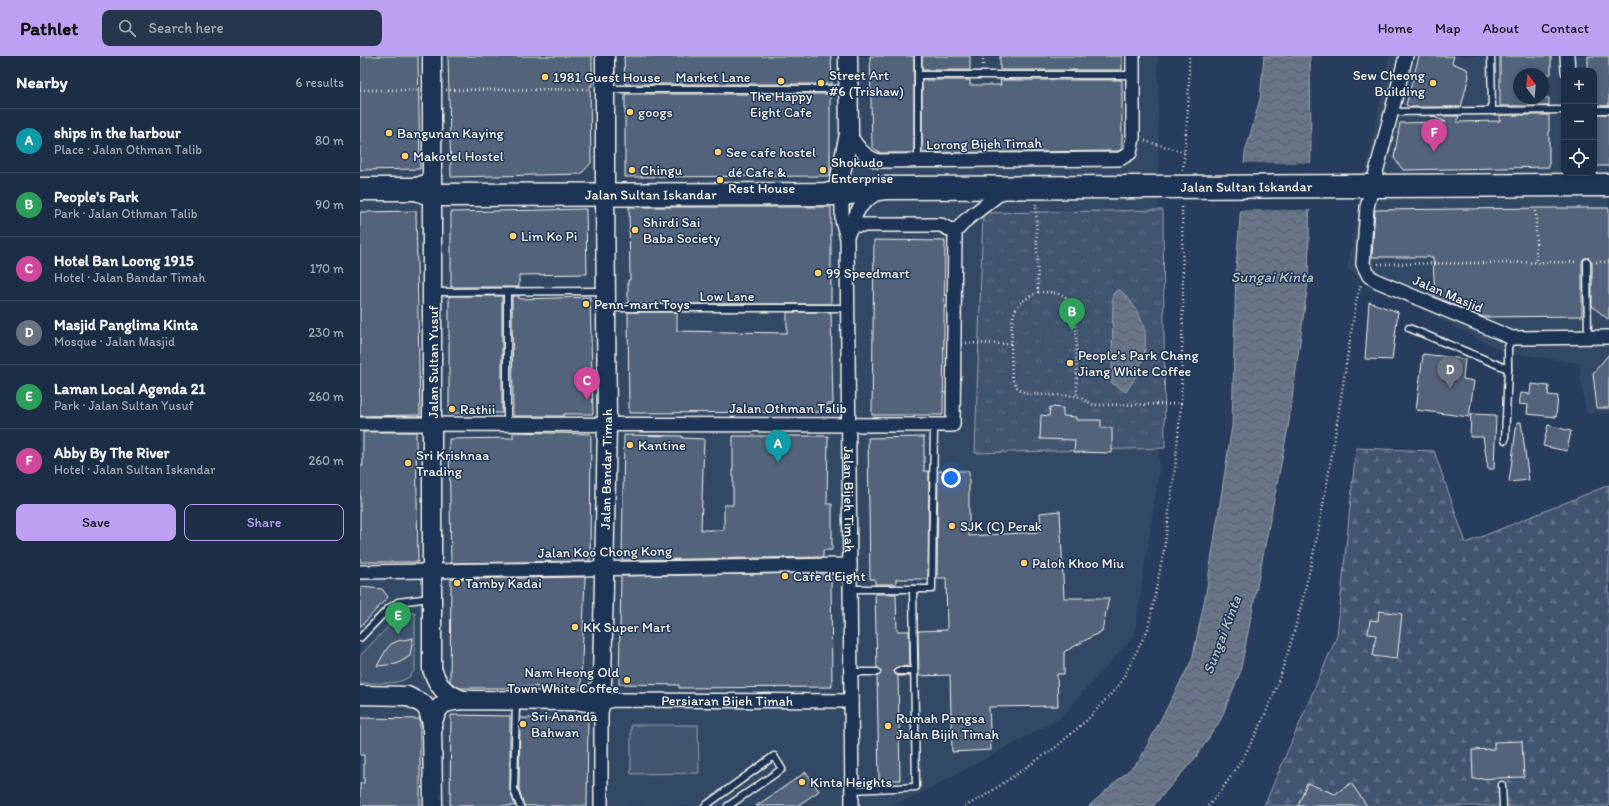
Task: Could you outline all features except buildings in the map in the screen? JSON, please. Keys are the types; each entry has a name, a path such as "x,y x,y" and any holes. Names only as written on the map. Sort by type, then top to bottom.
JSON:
{"highway":[{"name":"Jalan Sultan Iskandar","path":"360,189 605,190 1183,186 1367,184 1570,179 1609,184"}],"main road":[{"name":"Jalan Sultan Yusuf","path":"432,56 432,90 427,189 433,292 432,669 440,688 462,700"},
{"name":"Jalan Bandar Timah","path":"573,701 584,700 593,694 602,683 603,675 608,424 605,56"},
{"name":"Jalan Bijeh Timah","path":"841,188 849,134 848,56"},
{"name":"Jalan Sultan Yusuf","path":"407,696 423,687 432,669"},
{"path":"360,695 407,696 423,704 428,710 432,724 433,806"},
{"path":"432,724 437,709 441,704 447,701 573,701"}],"street":[{"path":"1133,56 1133,138"},
{"path":"1364,267 1367,184 1392,112 1406,56"},
{"path":"1567,56 1568,68"},
{"name":"Lorong Bijeh Timah","path":"849,134 869,158 878,161 1120,158 1130,153 1133,138"},
{"path":"851,225 941,224 955,232 966,220 1009,187"},
{"name":"Jalan Bijeh Timah","path":"841,188 842,220 847,238 852,806"},
{"path":"847,238 859,207 866,200 885,188"},
{"name":"Jalan Othman Talib","path":"360,424 953,425 955,232"},
{"name":"Jalan Masjid","path":"1364,267 1377,281 1512,338 1609,337"},
{"name":"Jalan Koo Chong Kong","path":"360,572 850,565"},
{"path":"601,806 602,712 605,684 603,675"},
{"name":"Persiaran Bijeh Timah","path":"573,701 586,705 598,705 612,700 851,701"}],"lane":[{"path":"918,56 918,161"},
{"path":"1491,56 1492,111"},
{"path":"918,76 1133,75"},
{"name":"Market Lane","path":"605,89 849,89"},
{"path":"1392,112 1561,110"},
{"path":"1597,110 1609,110"},
{"path":"1587,262 1588,337"},
{"name":"Low Lane","path":"433,292 507,292 607,300 848,308"},
{"path":"507,292 507,424"},
{"path":"1409,328 1508,369"},
{"path":"1505,440 1508,348 1512,338"},
{"path":"850,589 932,589 934,424"},
{"path":"852,790 916,788 913,671 913,590"},
{"path":"360,638 388,608 398,602 432,598"},
{"path":"898,672 913,671"},
{"path":"850,672 877,672"},
{"path":"516,700 514,790 520,806"},
{"path":"704,806 774,756 782,769 728,806"},
{"path":"1502,785 1503,806"}],"path":[{"path":"964,806 980,799 1056,747 1088,719 1120,684 1148,630 1164,550 1175,468 1181,404 1183,186 1185,126 1190,87 1189,56"},
{"path":"360,90 605,89"},
{"path":"1133,138 1184,152"},
{"path":"1036,186 1038,292"},
{"path":"1536,212 1536,262"},
{"path":"1208,806 1240,763 1265,714 1284,667 1300,614 1330,469 1357,298 1364,267 1536,262 1609,262"},
{"path":"1077,396 1076,316 1073,305 1062,294 1053,292 1038,292 1024,299 1015,308 1011,367 1012,378 1017,387 1026,394 1077,396 1094,405 1181,404"},
{"path":"954,343 1012,344"}],"shaded area":[{"path":"360,56 1158,56 1159,471 1134,636 1059,719 913,797 889,806 360,806"},
{"path":"1389,56 1609,56 1609,413 1586,414 1579,363 1504,352 1369,283 1347,269"}],"green space":[{"path":"1163,210 1165,448 975,453 983,213"},
{"path":"1356,448 1434,451 1466,543 1609,485 1609,806 1264,806 1337,636"},
{"path":"401,613 415,613 415,669 411,675 399,682 360,683 360,656"},
{"path":"631,725 698,725 699,773 631,774"}],"water":[{"name":"Sungai Kinta","path":"1264,56 1310,56 1311,143 1308,283 1288,428 1240,673 1220,721 1196,757 1153,806 1089,806 1139,761 1192,660 1206,593 1232,426 1236,269 1245,153 1260,99"},
{"path":"1119,289 1139,314 1145,339 1141,364 1135,378 1126,392 1112,383 1113,294"}],"pier":[{"path":"1242,163 1313,163 1312,210 1238,210"}],"place":[{"name":"1981 Guest House","path":"545,77"},
{"name":"The Happy Eight Cafe","path":"781,81"},
{"name":"Street Art #6 (Trishaw)","path":"821,83"},
{"name":"Sew Cheong Building","path":"1433,83"},
{"name":"googs","path":"630,112"},
{"name":"Bangunan Kaying","path":"389,133"},
{"name":"See cafe hostel","path":"718,152"},
{"name":"Abby By The River","path":"1434,152"},
{"name":"Makotel Hostel","path":"405,156"},
{"name":"Chingu","path":"632,170"},
{"name":"Shokudo Enterprise","path":"823,170"},
{"name":"dé Cafe & Rest House","path":"720,180"},
{"name":"Shirdi Sai Baba Society","path":"635,230"},
{"name":"Lim Ko Pi","path":"513,236"},
{"name":"99 Speedmart","path":"818,273"},
{"name":"Penn-mart Toys","path":"586,304"},
{"name":"People's Park","path":"1072,331"},
{"name":"People's Park Chang Jiang White Coffee","path":"1070,363"},
{"name":"Masjid Panglima Kinta","path":"1450,389"},
{"name":"Hotel Ban Loong 1915","path":"587,400"},
{"name":"Rathii","path":"452,409"},
{"name":"Kantine","path":"630,445"},
{"name":"Sri Krishnaa Trading","path":"408,463"},
{"name":"ships in the harbour","path":"778,463"},
{"name":"SJK (C) Perak","path":"952,526"},
{"name":"Paloh Khoo Miu","path":"1024,563"},
{"name":"Cafe d'Eight","path":"785,576"},
{"name":"Tamby Kadai","path":"457,583"},
{"name":"KK Super Mart","path":"575,627"},
{"name":"Laman Local Agenda 21","path":"398,635"},
{"name":"Nam Heong Old Town White Coffee","path":"627,680"},
{"name":"Sri Ananda Bahwan","path":"523,724"},
{"name":"Rumah Pangsa Jalan Bijih Timah","path":"888,726"},
{"name":"Kinta Heights","path":"802,782"}]}
